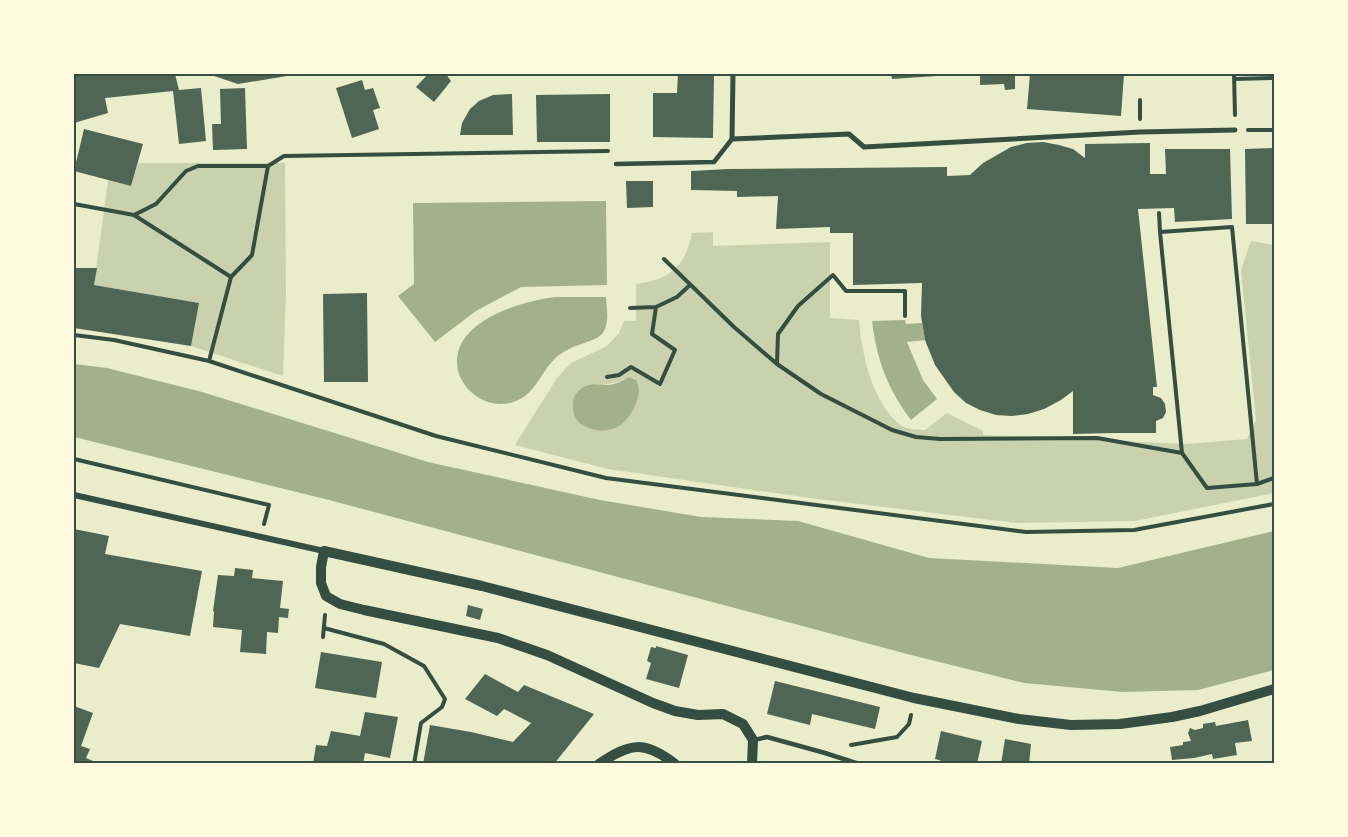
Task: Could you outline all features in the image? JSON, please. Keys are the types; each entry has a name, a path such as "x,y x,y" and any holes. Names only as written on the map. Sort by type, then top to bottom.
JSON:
{"street":[{"path":"733,74 732,139 849,134 864,147 1140,132 1235,130"},
{"path":"74,495 482,586 914,698 1019,719 1071,725 1120,724 1200,711 1275,689"},
{"path":"324,551 321,582 326,596 340,604 498,638 547,655 675,711 698,715 723,714 743,724 753,740 752,764"},
{"path":"599,764 617,752 632,747 648,747 663,754 675,764"}],"lane":[{"path":"616,165 714,162 732,139"},
{"path":"753,740 766,737 858,764"}],"path":[{"path":"1275,78 1234,76 1235,130 1275,130"},
{"path":"1140,100 1140,121"},
{"path":"134,215 156,204 186,171 198,166 268,166 284,156 617,151"},
{"path":"210,361 231,277 252,255 268,166"},
{"path":"74,204 134,215 231,277"},
{"path":"1159,213 1182,453 1207,488 1257,484 1275,478"},
{"path":"1160,232 1233,227 1257,484"},
{"path":"664,258 734,327 777,364 821,394 892,430 916,437 1097,438 1182,453"},
{"path":"777,364 778,334 798,306 833,276 846,291 905,291 905,316"},
{"path":"630,308 656,307 676,297 690,285"},
{"path":"607,377 619,375 631,367 660,384 675,350 652,334 656,307"},
{"path":"74,335 114,340 210,361 436,436 606,478 1026,532 1134,530 1275,504"},
{"path":"74,459 269,504 261,536"},
{"path":"322,637 324,627 384,644 424,666 445,699 442,707 422,723 414,764"},
{"path":"849,746 897,738 909,724"}],"shaded area":[{"path":"138,163 285,163 286,292 283,376 191,346 198,303 94,285 108,180 131,186"},
{"path":"606,201 607,285 521,287 476,311 435,342 398,296 414,284 413,203"},
{"path":"713,232 713,246 830,242 830,318 859,320 862,347 870,378 883,406 904,427 925,430 947,413 983,431 983,435 1186,444 1247,439 1256,420 1241,270 1251,241 1274,245 1274,493 1135,521 1016,523 810,498 608,469 515,445 557,378 571,363 607,346 619,333 624,321 636,321 636,284 658,279 674,269 685,254 692,233","holes":["629,377 638,399 624,421 614,427 600,430 595,384 613,383"]},
{"path":"555,297 606,297 607,320 601,335 559,355 529,392 516,401 504,404 492,403 471,392 459,373 457,361 459,349 465,337 486,319 500,312 529,302"},
{"path":"905,320 906,324 922,323 925,340 907,342 923,380 937,399 911,420 895,397 884,373 872,321"},
{"path":"74,364 107,368 202,392 428,462 600,500 701,517 798,521 929,558 1118,568 1274,531 1274,670 1198,690 1123,692 1024,683 911,655 329,500 74,437"},
{"path":"629,377 636,380 639,393 633,409 623,423 610,430 595,430 581,424 576,419 573,402 575,396 584,387 613,384"}],"building":[{"path":"74,74 175,74 179,90 201,88 206,141 179,144 173,91 105,98 108,113 74,123"},
{"path":"213,74 293,74 293,75 238,84"},
{"path":"428,74 446,74 451,81 434,102 416,87"},
{"path":"678,74 714,74 713,138 653,137 653,93 677,93"},
{"path":"891,74 952,74 952,75 892,79"},
{"path":"980,74 1015,74 1015,89 1005,90 1004,84 980,85"},
{"path":"1030,74 1124,74 1121,116 1027,109"},
{"path":"362,80 365,90 373,88 380,108 373,110 379,129 352,138 336,88"},
{"path":"245,88 247,149 213,150 212,124 221,124 220,89"},
{"path":"512,94 513,135 460,135 462,123 470,109 479,101 493,95"},
{"path":"610,94 610,142 537,142 536,95"},
{"path":"84,129 143,144 131,186 74,171"},
{"path":"1043,142 1073,149 1085,158 1085,144 1150,143 1150,174 1166,174 1165,149 1230,149 1232,219 1175,222 1174,208 1138,209 1157,387 1153,387 1153,395 1161,398 1166,412 1163,418 1156,421 1156,433 1073,434 1073,391 1044,409 1012,416 996,415 966,403 954,392 935,365 925,340 921,316 922,283 853,285 853,233 830,233 830,227 776,229 778,196 737,197 737,191 691,190 691,171 728,169 947,167 947,176 970,175 983,163 1011,147"},
{"path":"1274,148 1274,224 1246,224 1245,149"},
{"path":"626,181 653,181 653,207 627,208"},
{"path":"74,268 97,268 94,285 199,303 191,346 74,328"},
{"path":"367,293 368,382 324,382 323,294"},
{"path":"74,529 109,536 105,554 202,571 190,636 120,624 99,668 74,663"},
{"path":"235,568 253,570 252,578 283,581 280,608 289,609 288,618 279,617 278,633 267,632 266,654 240,652 242,630 213,627 218,575 234,576"},
{"path":"468,605 483,609 480,620 466,616"},
{"path":"656,646 688,655 679,688 646,679 651,663 647,661 651,647 656,648"},
{"path":"321,652 382,662 376,698 315,688"},
{"path":"485,674 518,692 524,685 594,714 554,764 423,764 430,725 513,742 531,723 504,709 497,716 465,699"},
{"path":"775,681 880,707 875,729 812,714 810,725 767,714"},
{"path":"74,706 93,713 81,746 90,749 86,758 100,764 74,764"},
{"path":"365,712 398,717 390,758 365,753 363,764 313,764 316,745 327,746 331,731 360,736"},
{"path":"1248,720 1252,741 1235,743 1237,755 1213,759 1212,754 1172,760 1170,747 1191,741 1188,733 1190,728 1195,730 1203,728 1203,724 1215,722 1216,726"},
{"path":"941,731 982,741 977,764 960,761 959,764 952,764 935,759"},
{"path":"1005,739 1031,744 1029,764 1001,764"}]}
